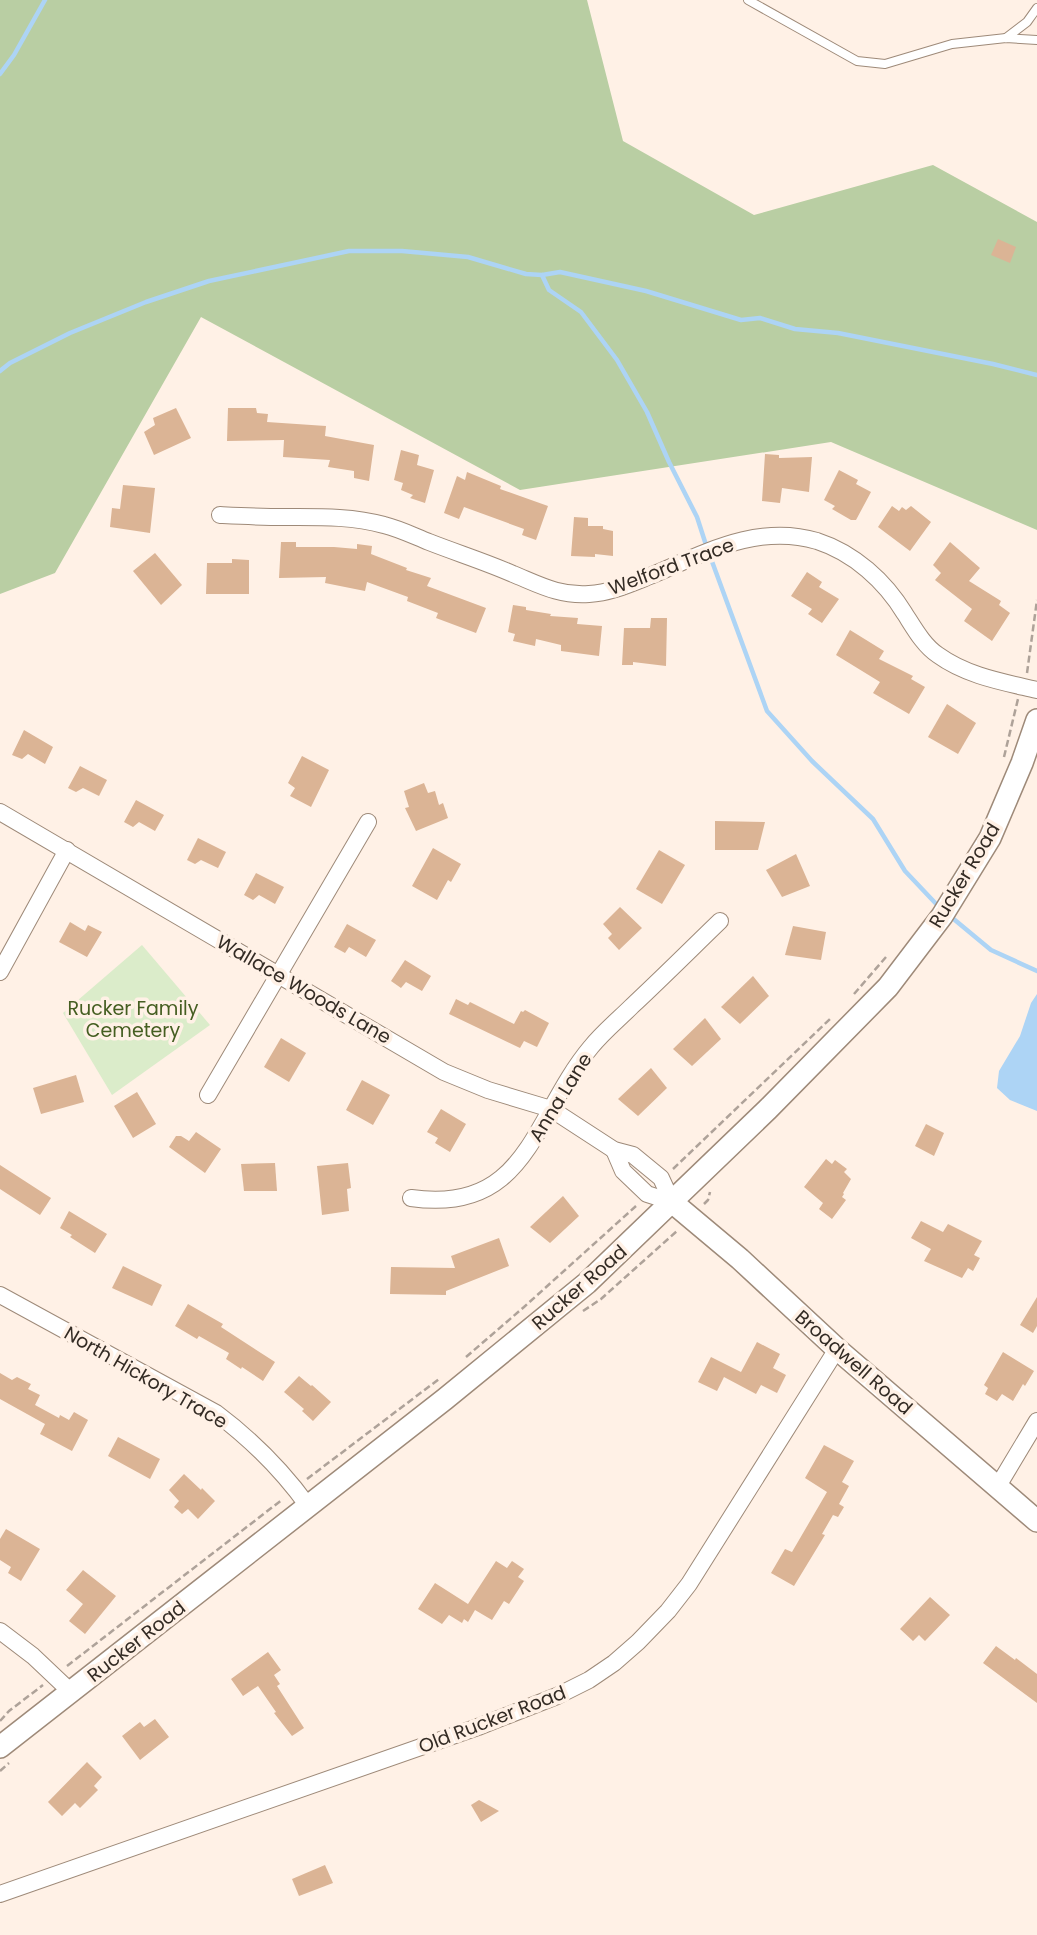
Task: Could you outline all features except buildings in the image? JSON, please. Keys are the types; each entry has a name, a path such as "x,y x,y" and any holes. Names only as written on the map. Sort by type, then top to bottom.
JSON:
{"main road":[{"name":"Rucker Road","path":"0,1747 71,1692 302,1497 435,1407 587,1283 855,1022 920,947 990,838 1037,720"},
{"name":"Broadwell Road","path":"672,1202 740,1259 836,1349 1037,1521"}],"street":[{"name":"Welford Trace","path":"220,516 327,517 374,523 407,532 512,573 545,589 589,594 611,591 728,543 772,535 816,541 837,549 873,575 889,591 913,628 935,654 954,666 975,674 1030,689"},
{"name":"Wallace Woods Lane","path":"0,812 444,1072 488,1090 551,1109 614,1150 633,1155 661,1180 672,1202"},
{"path":"208,1096 368,822"},
{"path":"0,972 67,850"},
{"name":"Anna Lane","path":"411,1198 430,1201 475,1194 495,1184 510,1172 523,1158 574,1070 592,1045 720,921"},
{"name":"Wallace Woods Lane","path":"614,1150 623,1171 647,1194 672,1202"},
{"name":"North Hickory Trace","path":"0,1295 216,1413 242,1432 302,1497"},
{"name":"Old Rucker Road","path":"0,1894 478,1727 557,1696 589,1680 638,1642 689,1584 836,1349"},
{"path":"998,1486 1037,1421"},
{"path":"0,1630 71,1692"}],"lane":[{"path":"748,0 857,61 885,64 952,44 1006,38 1037,40"},
{"path":"1006,38 1027,22 1037,8"}],"path":[{"path":"1002,763 1030,689 1029,668 1037,600"},
{"path":"848,1001 891,952"},
{"path":"661,1180 838,1010"},
{"path":"461,1361 647,1194"},
{"path":"0,1721 55,1676 302,1497 439,1379"}],"green space":[{"path":"0,0 587,0 623,141 754,215 933,165 1037,222 1037,530 831,442 520,490 201,317 55,573 0,594"},
{"name":"Rucker Family Cemetery","path":"142,945 210,1025 112,1095 63,1013"}],"water":[{"path":"1037,994 1037,1111 1010,1100 997,1088 999,1071 1020,1036 1031,1003"}],"waterway":[{"path":"0,74 45,0"},
{"path":"0,371 10,363 70,333 146,302 209,281 349,251 402,251 468,257 526,274 560,272 646,291 741,320 760,318 795,329 838,333 1037,375"},
{"path":"542,275 549,290 581,312 617,360 647,412 697,517 707,548"},
{"path":"710,556 767,711 812,761 873,819 905,871 940,908"},
{"path":"950,916 991,950 1037,971"}]}
